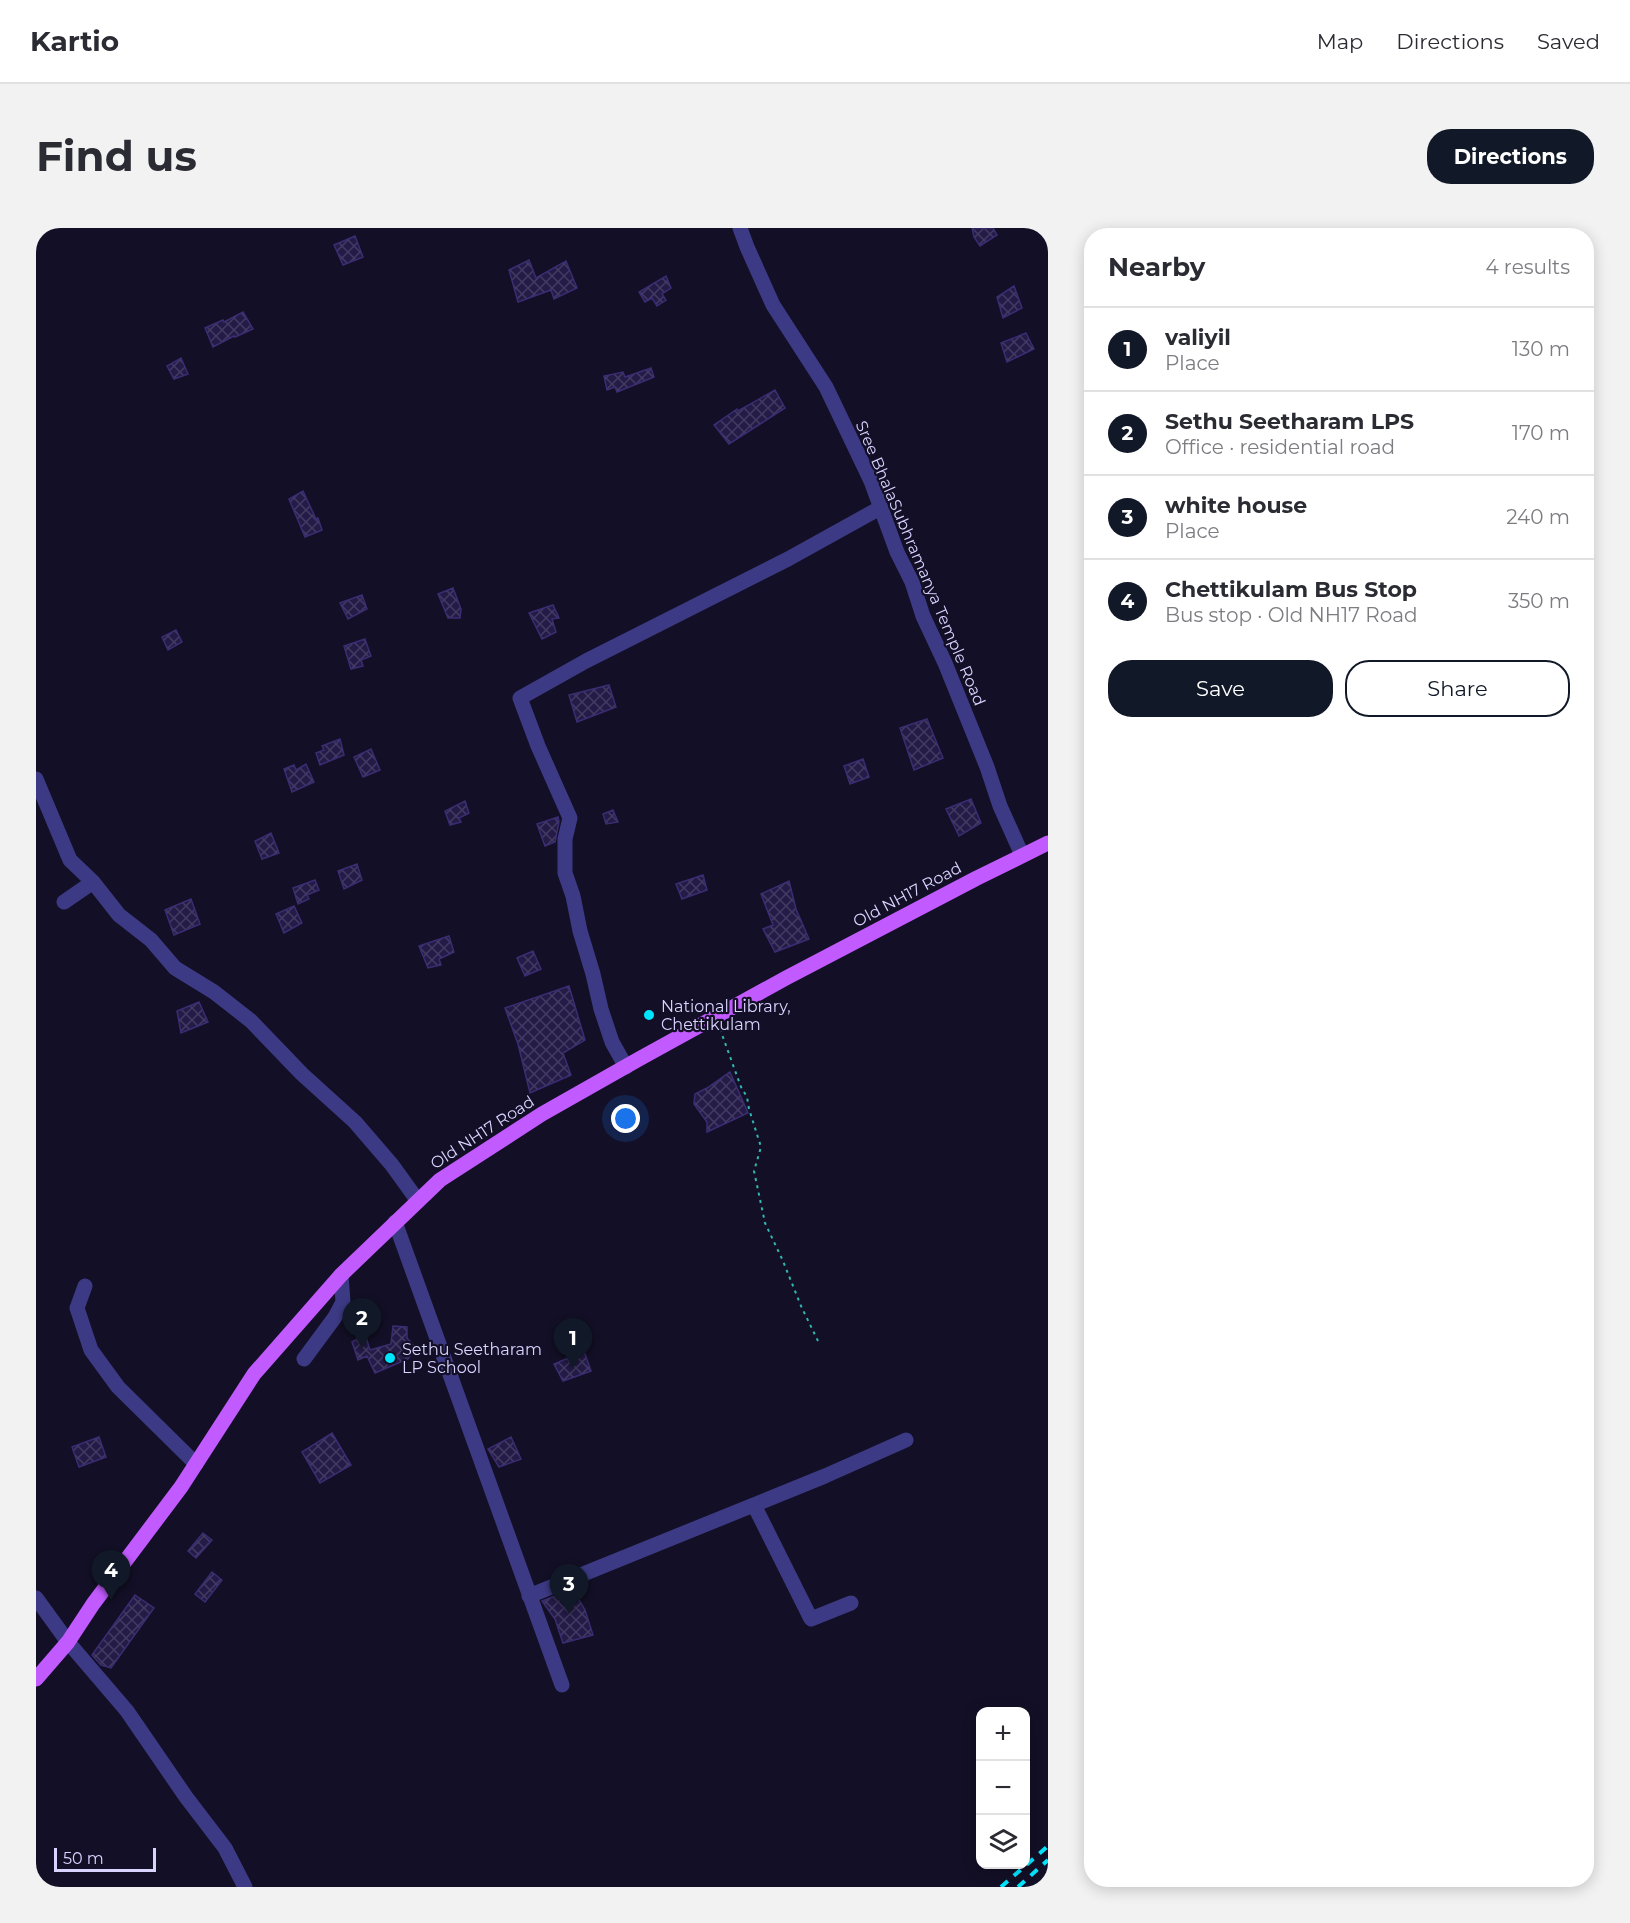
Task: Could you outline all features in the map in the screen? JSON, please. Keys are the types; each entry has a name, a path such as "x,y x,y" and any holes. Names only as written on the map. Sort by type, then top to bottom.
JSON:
{"main road":[{"name":"Old NH17 Road","path":"36,1680 68,1642 93,1604 141,1542 196,1464 254,1374 341,1275 440,1180 542,1114 786,978 1048,843"}],"street":[{"name":"Sree BhalaSubhramanya Temple Road","path":"740,228 773,305 826,387 871,481 880,508 912,582 922,616 945,663 976,738 1000,806 1022,855"},
{"path":"626,1067 612,1042 601,1009 573,896 565,873 566,839 570,818 538,746 520,698 586,661 788,559 880,508"},
{"path":"36,779 70,860 93,882 119,915 151,940 176,968 214,992 251,1022 302,1074 355,1122 392,1165 418,1201"},
{"path":"64,902 93,882"},
{"path":"395,1222 562,1685"},
{"path":"304,1359 335,1317 343,1302 341,1275"},
{"path":"85,1286 77,1308 91,1350 118,1387 196,1464"},
{"path":"530,1596 906,1440"},
{"path":"754,1505 811,1619 851,1603"},
{"path":"36,1598 68,1642 127,1711 186,1797 225,1848 245,1887"}],"path":[{"path":"720,1029 741,1087 747,1096 761,1148 754,1171 765,1223 818,1341"}],"building":[{"path":"972,228 993,228 997,235 980,246 974,237"},
{"path":"355,236 363,257 343,265 334,245"},
{"path":"529,260 536,278 566,261 577,288 554,299 551,290 518,302 509,270"},
{"path":"666,276 671,288 662,294 666,300 657,306 652,298 645,302 639,292"},
{"path":"1014,286 1022,308 1003,318 997,297"},
{"path":"243,312 253,329 213,347 205,328 223,320 224,322"},
{"path":"1026,333 1034,349 1007,362 1001,343"},
{"path":"181,358 188,374 174,379 167,366"},
{"path":"651,368 654,377 617,392 615,387 607,390 604,376 623,372 625,377"},
{"path":"775,390 785,408 729,444 714,425 737,409 738,411"},
{"path":"303,491 322,530 305,537 289,499"},
{"path":"453,588 461,609 460,618 448,618 438,594"},
{"path":"362,595 367,609 348,619 340,603"},
{"path":"553,605 559,618 552,619 556,632 542,639 529,613"},
{"path":"176,630 182,642 168,650 162,637"},
{"path":"365,639 371,656 361,660 363,666 351,669 344,646"},
{"path":"609,685 616,707 577,722 569,695"},
{"path":"927,719 943,758 914,770 900,728"},
{"path":"340,739 344,755 320,765 316,753 324,750 322,746"},
{"path":"371,749 380,770 363,777 354,757"},
{"path":"863,759 869,777 850,784 844,766"},
{"path":"306,764 314,782 292,792 284,769 294,765 296,770"},
{"path":"971,799 981,823 959,836 946,809"},
{"path":"465,801 469,813 459,818 461,822 450,825 445,811"},
{"path":"613,810 618,822 606,824 603,814"},
{"path":"558,817 555,842 545,846 537,824"},
{"path":"271,833 279,853 262,859 255,841"},
{"path":"357,864 362,880 344,889 338,871"},
{"path":"703,875 707,890 682,899 676,884"},
{"path":"315,880 319,890 307,895 309,899 298,904 293,888"},
{"path":"789,881 796,909 809,939 775,952 763,929 773,925 761,894"},
{"path":"191,899 200,924 174,935 165,910"},
{"path":"294,906 302,923 284,933 276,914"},
{"path":"449,936 454,952 439,959 441,965 428,968 419,946"},
{"path":"533,951 541,969 525,976 517,958"},
{"path":"569,986 585,1040 563,1053 571,1075 530,1093 518,1044 505,1008"},
{"path":"199,1002 208,1022 181,1033 177,1011"},
{"path":"730,1072 748,1113 707,1132 707,1122 694,1104 695,1094"},
{"path":"393,1326 407,1327 407,1338 416,1348 408,1359 375,1373 367,1356 358,1360 352,1342 365,1334 370,1350 391,1344"},
{"path":"584,1351 591,1371 563,1381 554,1364"},
{"path":"332,1433 351,1465 320,1483 302,1452"},
{"path":"99,1437 106,1457 79,1467 72,1447"},
{"path":"511,1437 521,1459 499,1467 488,1449"},
{"path":"203,1533 212,1540 196,1558 188,1551"},
{"path":"212,1572 222,1580 205,1602 195,1594"},
{"path":"573,1589 585,1610 593,1635 563,1643 555,1619 542,1601"},
{"path":"135,1595 154,1608 111,1668 101,1665 92,1655"}],"railway":[{"path":"1001,1887 1048,1846"},
{"path":"1018,1887 1048,1860"}],"place":[{"name":"National Library, Chettikulam","path":"649,1015"},
{"name":"Sethu Seetharam LPS","path":"362,1348"},
{"name":"Sethu Seetharam LP School","path":"390,1358"},
{"name":"valiyil","path":"573,1368"},
{"name":"Chettikulam Bus Stop","path":"111,1600"},
{"name":"white house","path":"569,1614"}]}
